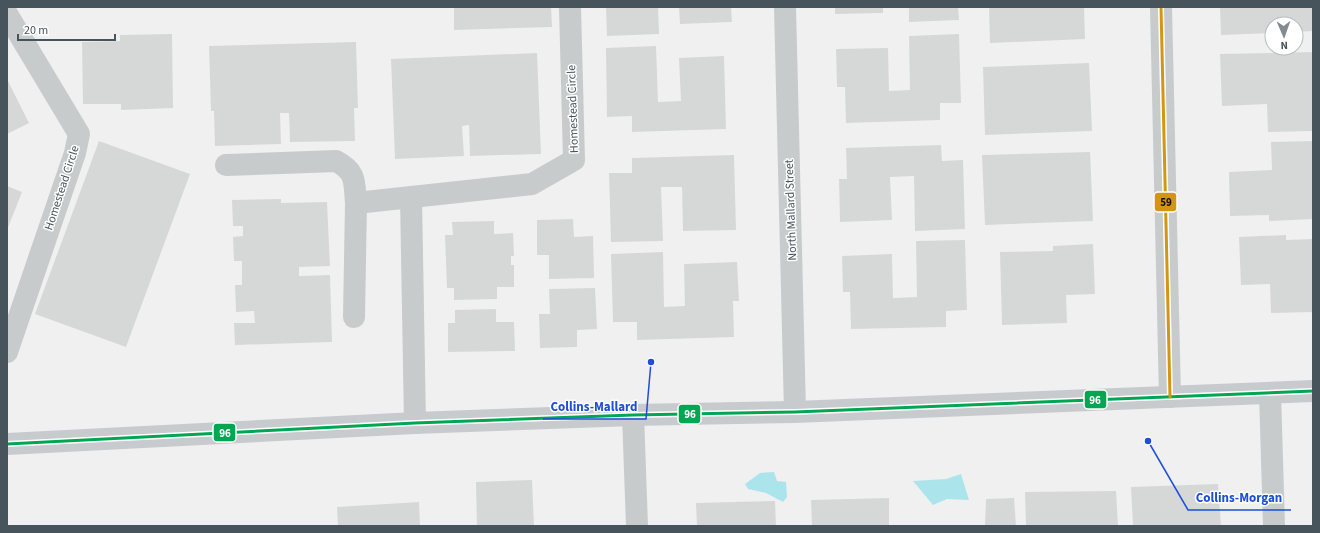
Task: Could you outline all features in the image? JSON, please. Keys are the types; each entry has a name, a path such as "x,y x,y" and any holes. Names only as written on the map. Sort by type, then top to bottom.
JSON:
{"street":[{"name":"Homestead Circle","path":"356,204 532,184 574,160 570,7"},
{"name":"North Mallard Street","path":"785,7 796,412"},
{"path":"1161,7 1170,397"},
{"name":"Homestead Circle","path":"7,14 79,134 75,153 7,352"},
{"path":"226,165 336,161 347,167 354,178 356,204 354,317"},
{"path":"411,197 412,366 415,423"},
{"path":"7,444 415,423 633,415 796,412 1313,391"},
{"path":"1270,393 1274,526"},
{"path":"633,415 637,526"}],"water":[{"path":"774,472 777,481 786,482 787,497 783,502 766,493 748,489 745,484 760,473"},
{"path":"961,474 969,500 947,499 933,505 913,481 946,479"}],"building":[{"path":"454,7 551,7 552,27 454,30"},
{"path":"606,7 658,7 659,34 607,36"},
{"path":"679,7 731,7 732,22 680,24"},
{"path":"835,7 883,7 883,13 835,14"},
{"path":"909,7 958,7 959,20 909,22"},
{"path":"989,7 1084,7 1085,39 990,43"},
{"path":"1220,7 1313,7 1313,31 1304,32 1304,16 1264,16 1264,33 1221,35"},
{"path":"172,34 173,108 121,110 121,104 83,104 82,42 120,41 120,35"},
{"path":"959,34 961,103 940,103 940,120 846,123 845,87 837,87 836,49 888,48 889,91 910,90 909,36"},
{"path":"356,42 358,108 354,108 355,141 290,142 289,113 280,113 281,144 215,146 214,111 211,111 209,46"},
{"path":"656,46 658,102 681,101 679,58 724,56 726,129 632,132 632,116 607,117 606,48"},
{"path":"1304,52 1313,52 1313,131 1268,132 1267,104 1222,106 1220,54 1264,53 1264,56 1304,56"},
{"path":"537,53 541,154 470,156 469,125 462,126 464,156 395,159 391,59"},
{"path":"1089,63 1092,131 985,135 983,67"},
{"path":"7,79 29,123 7,134"},
{"path":"99,141 190,174 126,347 35,314"},
{"path":"1313,141 1313,219 1269,221 1269,215 1230,216 1229,172 1272,170 1271,142"},
{"path":"941,145 942,161 963,160 965,229 915,231 914,176 890,177 892,220 840,222 839,179 847,179 846,148"},
{"path":"1090,152 1093,221 985,225 982,155"},
{"path":"734,155 736,230 683,231 682,187 661,187 663,241 611,242 609,173 632,173 632,158"},
{"path":"7,186 22,192 7,230"},
{"path":"281,199 281,203 327,202 330,266 299,267 299,276 330,275 332,342 235,345 234,323 255,323 254,311 236,312 235,285 242,285 242,261 234,261 233,237 243,236 243,226 233,226 232,200"},
{"path":"573,219 574,237 593,236 594,278 549,279 549,255 537,255 537,220"},
{"path":"494,221 494,234 513,233 514,256 511,256 511,265 514,265 514,287 497,287 497,299 454,300 454,288 447,288 445,235 453,235 452,222"},
{"path":"1286,235 1286,240 1313,239 1313,312 1271,313 1270,284 1241,285 1239,237"},
{"path":"965,240 967,310 946,311 946,327 851,329 850,292 843,292 842,256 892,254 893,298 917,297 916,241"},
{"path":"1093,244 1095,294 1066,295 1067,323 1002,325 1000,252 1053,251 1053,246"},
{"path":"663,252 664,307 685,306 684,264 737,262 739,301 733,301 734,337 637,340 637,322 613,322 611,254"},
{"path":"595,288 597,329 577,330 577,347 540,348 539,314 550,314 549,289"},
{"path":"496,309 496,322 514,322 515,351 448,352 448,323 455,323 455,310"},
{"path":"532,480 534,526 477,526 476,482"},
{"path":"1218,484 1221,526 1133,526 1131,487"},
{"path":"1116,491 1118,526 1026,526 1025,492"},
{"path":"889,498 889,526 812,526 811,500"},
{"path":"1014,498 1016,526 985,526 986,499"},
{"path":"775,501 776,526 697,526 696,503"},
{"path":"419,502 420,526 338,526 337,507"}],"transit line":[{"name":"59","path":"1161,7 1170,397"},
{"name":"96","path":"7,444 415,423 633,415 795,412 1313,391"}],"place":[{"name":"Collins-Mallard","path":"651,362"},
{"name":"Collins-Morgan","path":"1148,441"}]}
